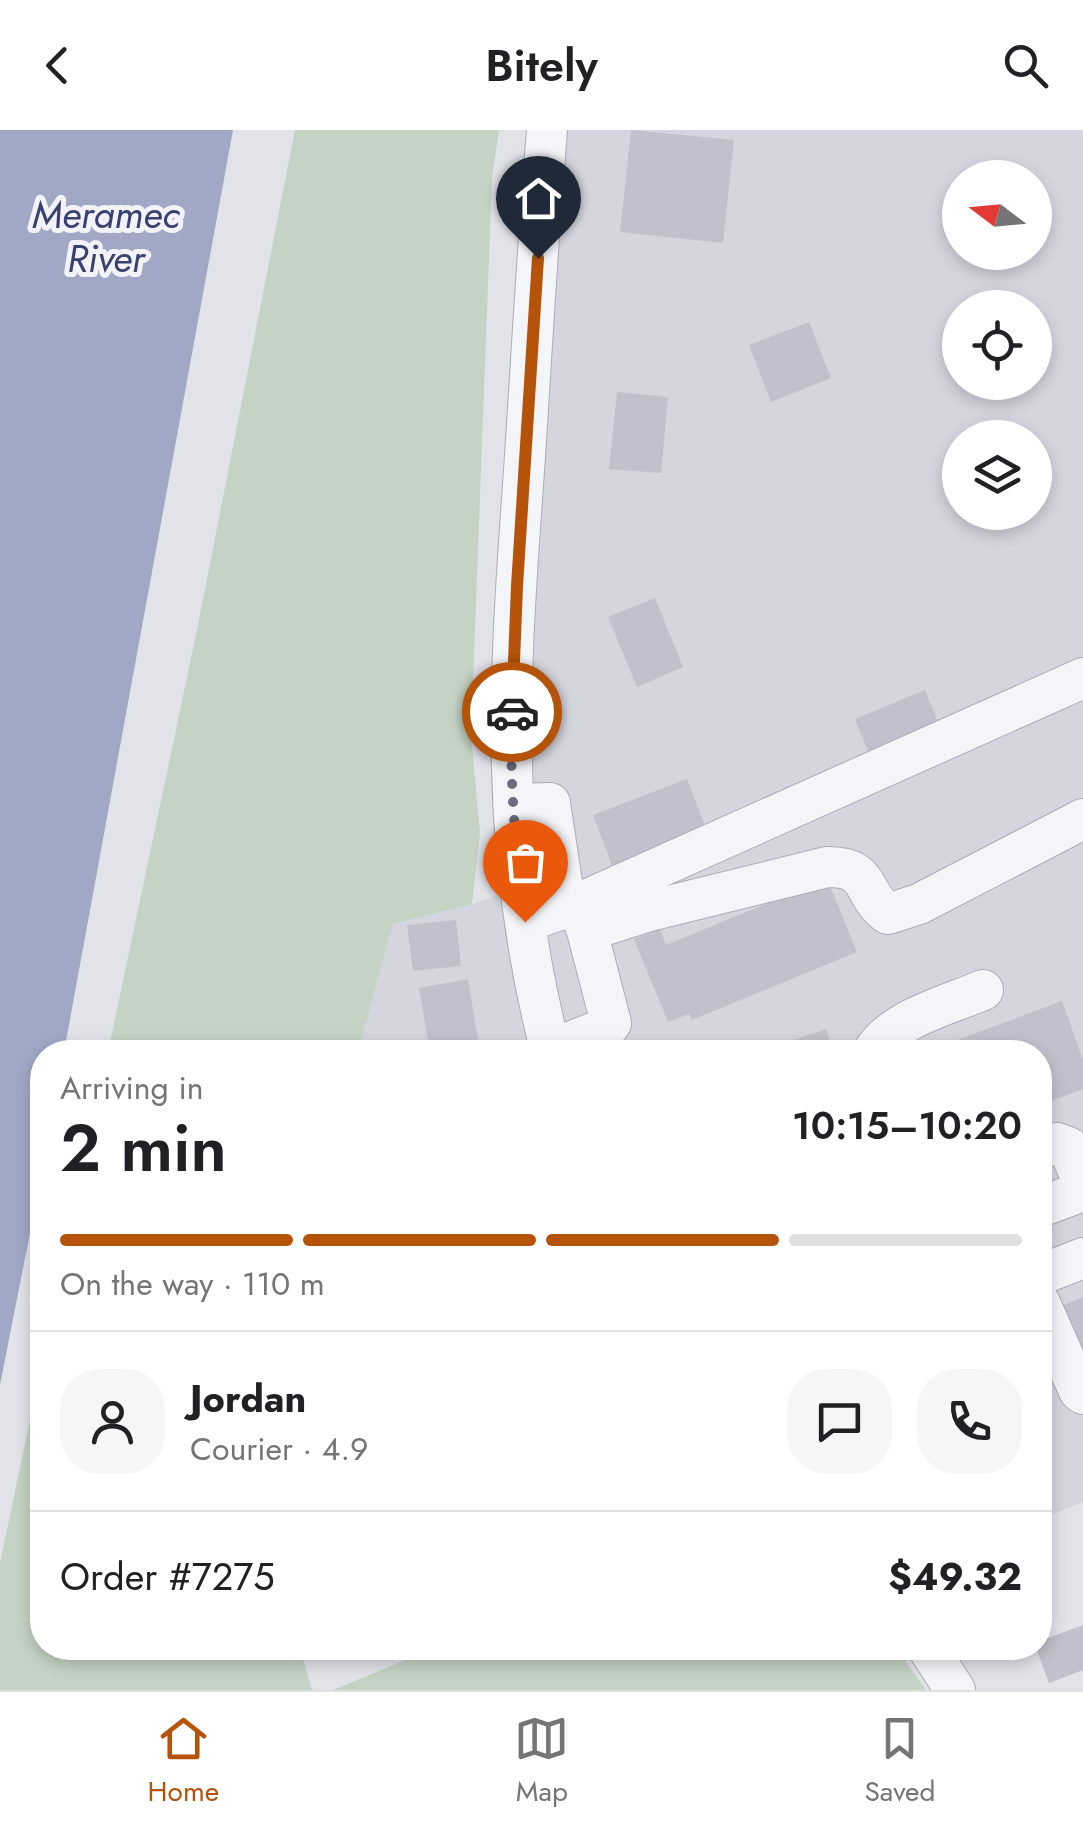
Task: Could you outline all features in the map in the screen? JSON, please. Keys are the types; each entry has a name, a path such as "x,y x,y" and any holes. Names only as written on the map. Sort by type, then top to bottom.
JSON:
{"street":[{"path":"546,130 511,732 516,846 525,922 549,1040"},
{"path":"577,915 1083,678"},
{"path":"513,804 550,803 577,915 611,1023 608,1028 578,1040"},
{"path":"525,922 649,911 827,867 846,866 860,876 888,914 919,904 1083,819"},
{"path":"882,1040 902,1024 983,990"},
{"path":"1052,1145 1068,1147 1083,1182"},
{"path":"1052,1203 1083,1191"},
{"path":"1052,1270 1083,1258"},
{"path":"1052,1330 1083,1394"},
{"path":"936,1660 955,1690"}],"shaded area":[{"path":"563,130 1083,130 1083,1502 1052,1514 1052,1040 565,1040 547,963 527,792 529,656"},
{"path":"506,892 531,1040 361,1040 393,924"}],"green space":[{"path":"295,130 499,130 492,178 471,736 480,833 472,904 393,924 361,1040 111,1040 198,625"},
{"path":"30,1419 30,1660 303,1660 312,1690 0,1690 0,1563"},
{"path":"405,1660 905,1660 926,1690 333,1690"}],"water":[{"name":"Meramec River","path":"0,130 233,130 66,1040 30,1040 30,1233 0,1385"}],"building":[{"path":"631,130 734,140 723,243 620,232"},
{"path":"809,322 831,378 771,402 749,345"},
{"path":"617,392 668,397 661,473 609,469"},
{"path":"655,598 683,667 637,687 608,617"},
{"path":"925,690 940,727 870,756 855,719"},
{"path":"687,779 710,839 616,876 593,815"},
{"path":"827,879 857,952 692,1020 689,1014 668,1022 634,939 660,929 666,945"},
{"path":"456,920 461,966 413,971 407,925"},
{"path":"468,979 478,1040 428,1040 419,988"},
{"path":"1062,1001 1083,1060 1083,1089 1052,1101 1052,1040 957,1040"},
{"path":"826,1029 830,1040 793,1040"},
{"path":"1083,1297 1083,1360 1082,1360 1063,1305"},
{"path":"1083,1625 1083,1670 1049,1683 1040,1660 1052,1660 1052,1637"}],"way so far":[{"path":"512,712 516,846 525,922"}],"route":[{"path":"512,712 538,258"}]}
